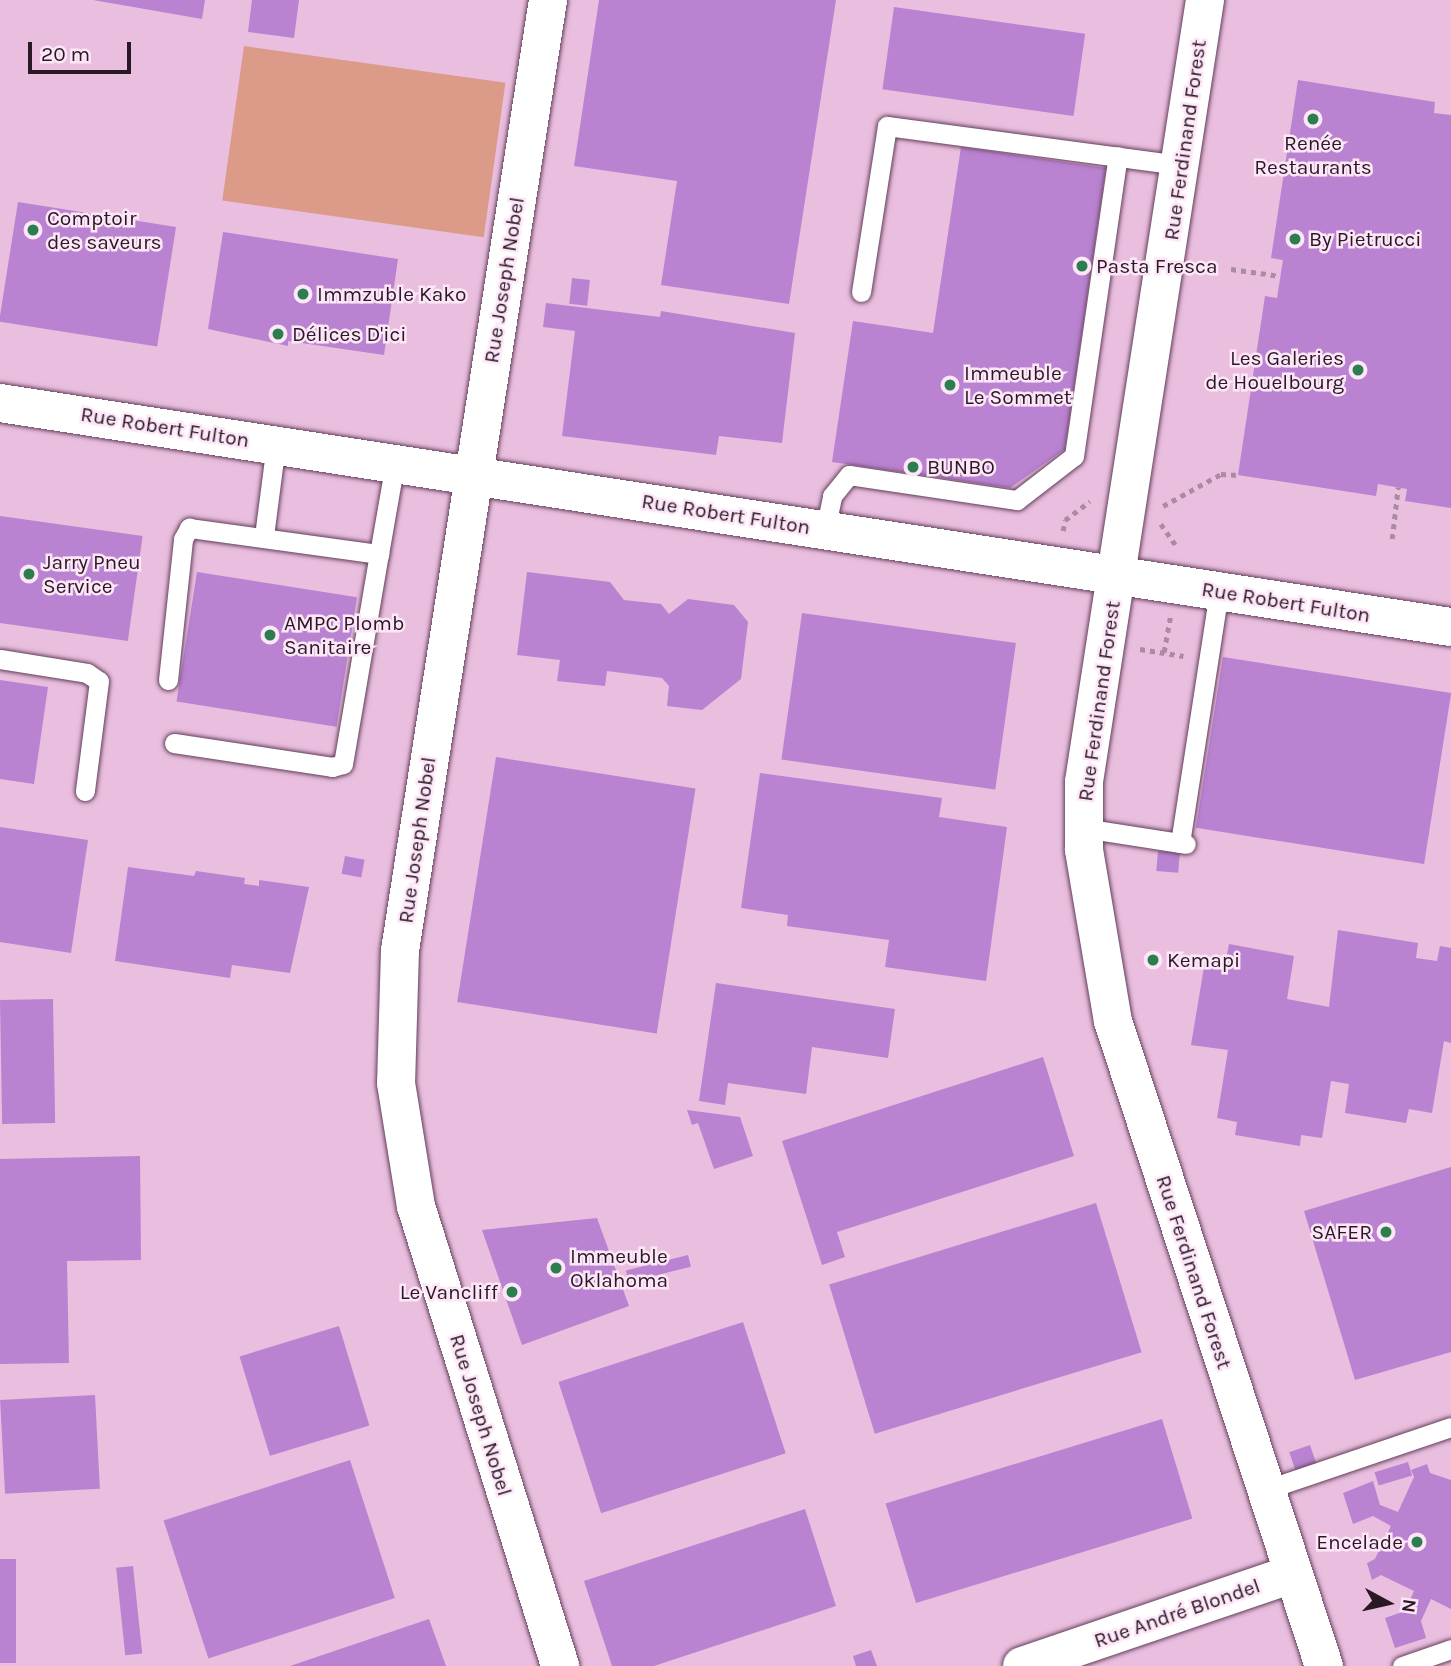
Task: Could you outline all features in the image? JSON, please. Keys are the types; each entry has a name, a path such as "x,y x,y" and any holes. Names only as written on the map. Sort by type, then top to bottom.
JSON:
{"street":[{"name":"Rue Joseph Nobel","path":"548,0 400,950 396,1083 415,1206 560,1666"},
{"name":"Rue Ferdinand Forest","path":"1205,0 1084,782 1084,828 1113,1021 1324,1666"},
{"name":"Rue Robert Fulton","path":"0,403 473,473 1451,627"},
{"name":"Rue André Blondel","path":"1022,1666 1293,1574"}],"lane":[{"path":"861,292 887,126 1181,165"},
{"path":"825,530 832,496 849,475 1017,500 1074,456 1118,156"},
{"path":"264,536 276,444"},
{"path":"174,743 332,767 342,764 395,462"},
{"path":"168,680 183,539 189,528 264,536 380,554"},
{"path":"1084,828 1183,844 1219,592"},
{"path":"0,659 87,673 99,681 85,790"},
{"path":"1265,1490 1451,1427"},
{"path":"1402,1666 1451,1649"}],"path":[{"path":"1231,270 1280,276"},
{"path":"1392,539 1398,487"},
{"path":"1164,652 1171,615"},
{"path":"1136,648 1208,660"}],"shaded area":[{"path":"244,46 505,83 484,237 222,200"}],"building":[{"path":"93,0 205,0 202,19"},
{"path":"252,0 299,0 294,38 248,32"},
{"path":"599,0 836,0 789,304 661,285 677,181 574,166"},
{"path":"894,7 1085,34 1074,116 882,89"},
{"name":"Les Galeries de Houelbourg","path":"1298,80 1435,102 1434,113 1451,115 1451,508 1405,501 1407,489 1378,484 1376,496 1238,475 1265,296 1277,298 1283,260 1271,258"},
{"name":"Immeuble Le Sommet","path":"961,147 1106,168 1065,449 1010,488 832,462 853,321 933,333"},
{"path":"18,202 176,227 157,347 0,322"},
{"name":"Immzuble Kako","path":"223,232 398,259 384,355 288,341 288,346 208,329"},
{"path":"572,278 590,280 587,306 569,304"},
{"path":"546,303 660,317 661,311 795,333 782,443 719,436 716,455 562,436 575,331 543,327"},
{"path":"0,516 143,536 128,641 0,623"},
{"name":"AMPC Plomb Sanitaire","path":"197,572 357,597 337,727 177,701"},
{"path":"527,572 610,582 624,600 661,604 669,614 688,599 734,605 748,622 741,679 702,710 667,706 669,686 662,678 607,671 605,686 557,681 560,660 517,655"},
{"path":"802,613 1016,643 995,790 781,760"},
{"path":"1223,657 1451,693 1424,864 1196,828"},
{"path":"0,680 48,687 34,784 0,779"},
{"path":"496,757 696,789 657,1034 457,1002"},
{"path":"760,773 942,798 939,817 1007,827 986,981 885,967 889,940 787,926 788,915 741,908"},
{"path":"0,827 88,840 71,953 0,942"},
{"path":"1158,851 1180,853 1178,873 1156,871"},
{"path":"345,856 365,860 361,877 342,874"},
{"path":"128,867 194,876 196,871 245,878 244,884 259,886 259,880 309,887 290,973 232,965 230,978 115,961"},
{"path":"1338,930 1418,943 1416,958 1437,961 1440,946 1451,948 1451,1043 1444,1041 1432,1113 1409,1109 1406,1123 1345,1113 1349,1084 1331,1081 1322,1138 1301,1135 1300,1146 1235,1135 1237,1122 1217,1118 1228,1050 1191,1045 1205,961 1225,965 1229,944 1294,956 1287,999 1329,1007"},
{"path":"716,983 895,1009 888,1058 812,1047 806,1094 728,1083 725,1105 699,1101"},
{"path":"53,999 55,1123 2,1124 0,1000"},
{"path":"1043,1057 1074,1156 837,1232 845,1257 822,1265 782,1141"},
{"path":"687,1110 740,1117 753,1156 714,1169 698,1123 692,1125"},
{"path":"140,1156 141,1260 67,1261 69,1363 0,1364 0,1159"},
{"path":"1451,1167 1451,1352 1355,1380 1304,1211"},
{"path":"1096,1203 1142,1352 875,1434 829,1285"},
{"name":"Immeuble Oklahoma","path":"597,1218 629,1306 522,1345 482,1230"},
{"path":"688,1255 691,1267 629,1282 626,1270"},
{"path":"743,1322 786,1453 601,1513 558,1382"},
{"path":"339,1326 369,1425 270,1456 240,1356"},
{"path":"95,1395 100,1489 5,1494 0,1400"},
{"path":"1162,1419 1192,1518 916,1603 886,1503"},
{"path":"1310,1445 1318,1468 1297,1475 1289,1452"},
{"path":"350,1460 395,1598 208,1658 164,1521"},
{"path":"1408,1462 1412,1475 1379,1486 1375,1472"},
{"name":"Encelade","path":"1427,1464 1430,1473 1451,1480 1451,1609 1431,1599 1421,1621 1426,1638 1395,1648 1385,1618 1405,1611 1414,1591 1381,1575 1372,1580 1367,1563 1375,1559 1391,1526 1373,1516 1353,1524 1343,1493 1373,1481 1380,1505 1398,1512 1414,1477 1411,1470"},
{"path":"805,1509 836,1606 654,1666 612,1666 584,1581"},
{"path":"0,1559 16,1559 16,1663 0,1663"},
{"path":"133,1566 142,1654 125,1655 116,1568"},
{"path":"429,1619 446,1666 290,1666"},
{"path":"871,1650 877,1666 856,1666 853,1656"}],"place":[{"name":"Renée Restaurants","path":"1313,119"},
{"name":"Comptoir des saveurs","path":"33,230"},
{"name":"By Pietrucci","path":"1295,239"},
{"name":"Pasta Fresca","path":"1082,266"},
{"name":"Immzuble Kako","path":"303,294"},
{"name":"Délices D'ici","path":"278,334"},
{"name":"Les Galeries de Houelbourg","path":"1358,370"},
{"name":"Immeuble Le Sommet","path":"950,385"},
{"name":"BUNBO","path":"913,467"},
{"name":"Jarry Pneu Service","path":"29,574"},
{"name":"AMPC Plomb Sanitaire","path":"270,635"},
{"name":"Kemapi","path":"1153,960"},
{"name":"SAFER","path":"1386,1232"},
{"name":"Immeuble Oklahoma","path":"556,1268"},
{"name":"Le Vancliff","path":"512,1292"},
{"name":"Encelade","path":"1417,1542"}]}
